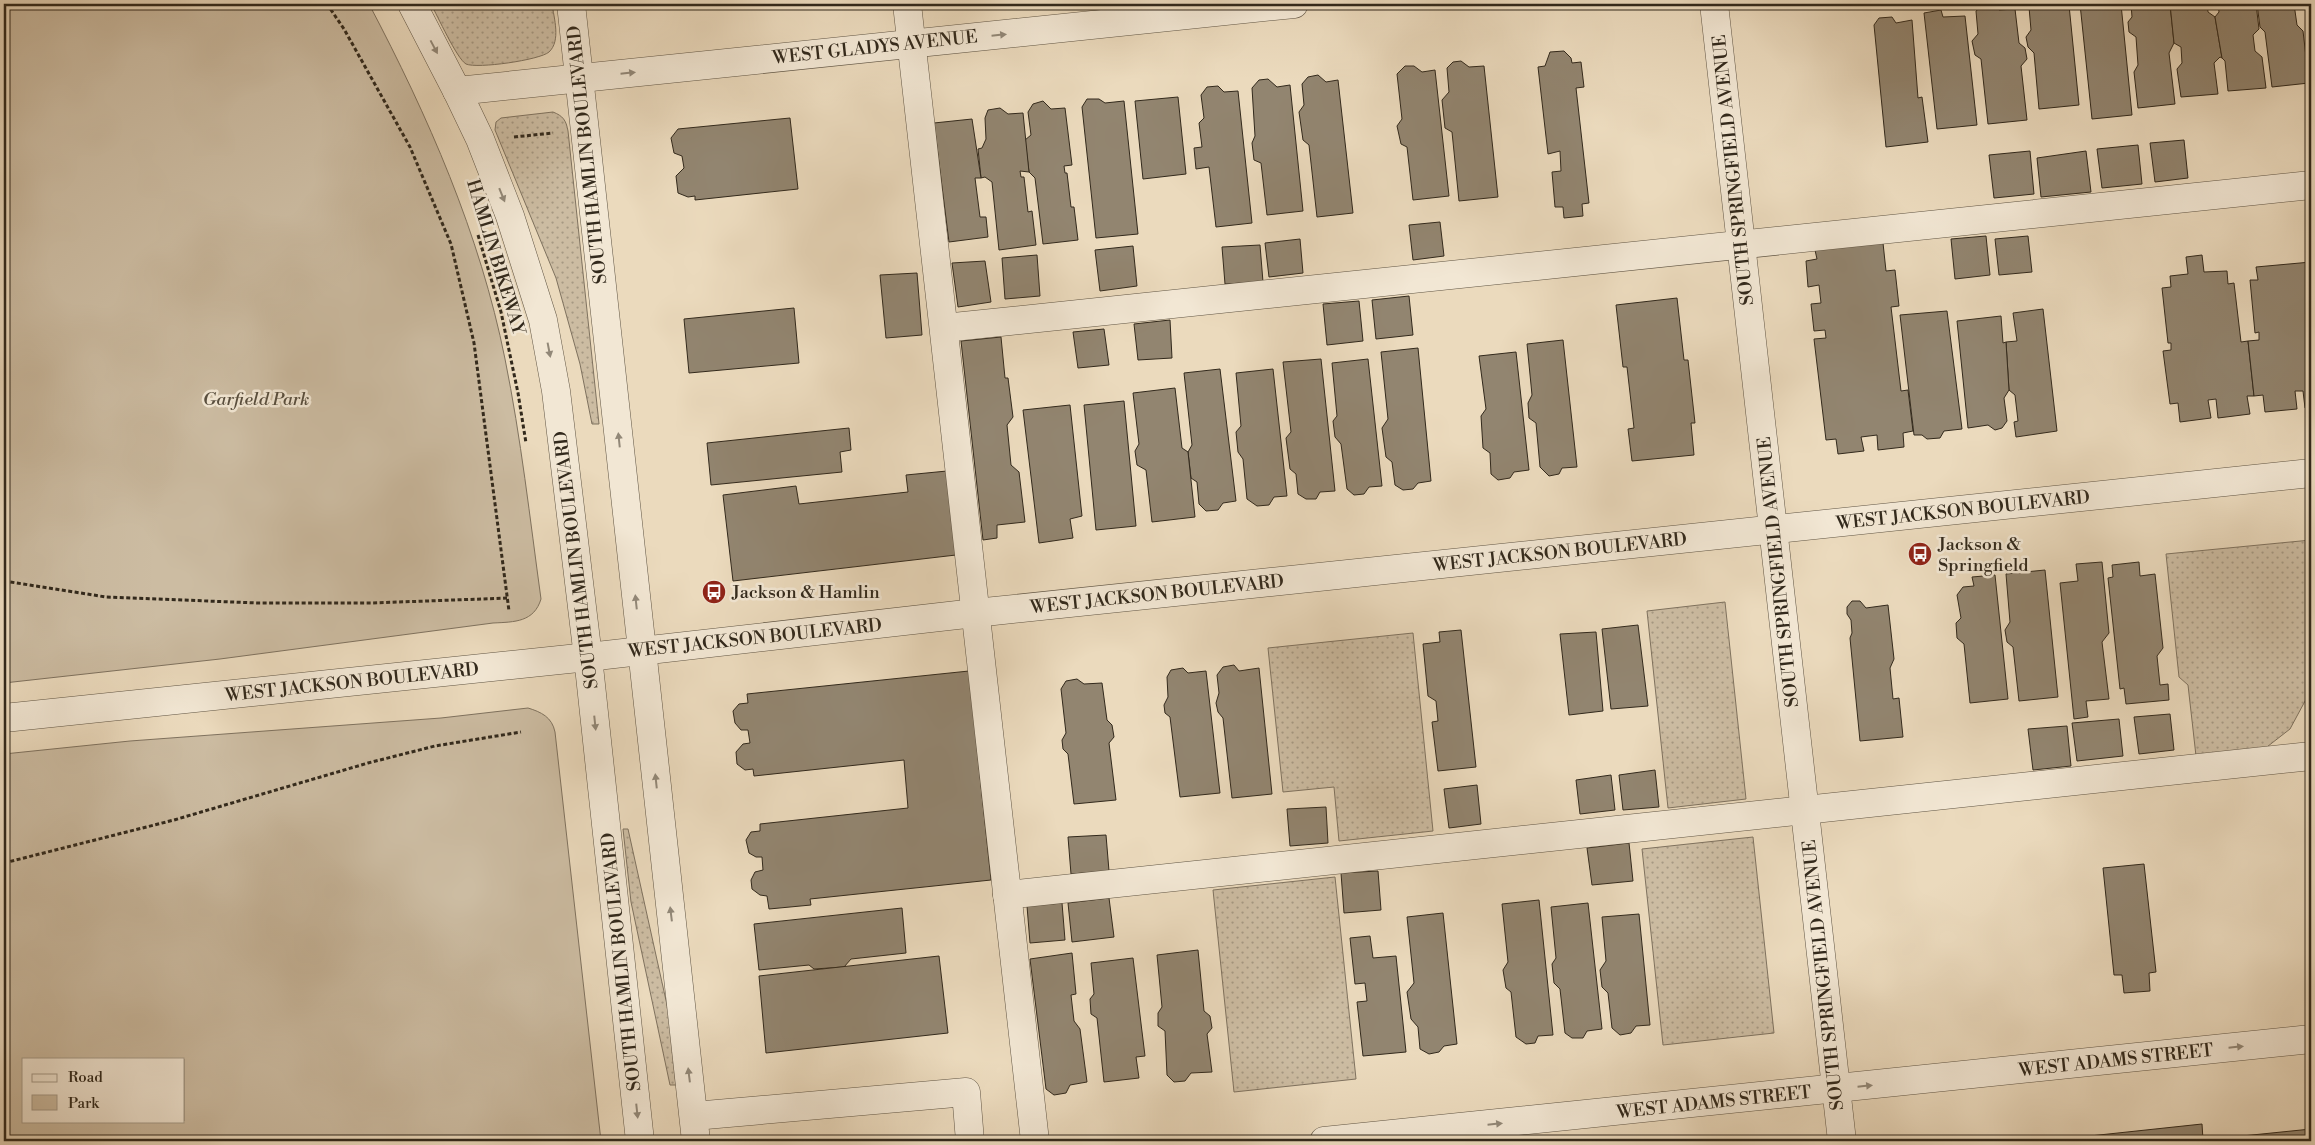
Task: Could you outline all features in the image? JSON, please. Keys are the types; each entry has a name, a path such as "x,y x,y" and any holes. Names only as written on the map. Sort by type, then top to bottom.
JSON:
{"street":[{"name":"SOUTH HAMLIN BOULEVARD","path":"412,4 458,91 480,139 510,216 543,320 556,391 588,657 640,1141"},
{"name":"SOUTH HAMLIN BOULEVARD","path":"571,4 695,1129"},
{"path":"907,4 1035,1141"},
{"name":"WEST GLADYS AVENUE","path":"458,91 1294,4"},
{"name":"SOUTH SPRINGFIELD AVENUE","path":"1714,4 1842,1141"},
{"path":"944,328 2311,184"},
{"name":"WEST JACKSON BOULEVARD","path":"4,718 588,657 975,613 2311,473"},
{"path":"1007,895 2311,756"},
{"name":"WEST ADAMS STREET","path":"1324,1141 2311,1039"},
{"path":"695,1129 966,1092 970,1141"}],"path":[{"path":"327,4 344,28 410,147 450,244 474,343 509,611"},
{"path":"506,137 559,132"},
{"name":"HAMLIN BIKEWAY","path":"476,230 501,312 518,393 526,449"},
{"path":"4,581 106,597 258,603 372,603 508,598"},
{"path":"4,863 174,820 435,746 521,732"}],"green space":[{"name":"Garfield Park","path":"4,4 369,4 412,89 450,177 482,267 505,359 516,419 541,599 534,612 523,619 509,622 220,659 4,683"},
{"path":"431,4 552,4 556,29 555,42 549,52 522,61 495,65 466,64 453,46"},
{"path":"553,112 564,119 568,131 599,424 592,424 580,364 556,278 495,130 496,122 501,118"},
{"path":"2311,540 2311,690 2290,729 2263,750 2196,756 2188,685 2179,677 2166,554"},
{"path":"1725,602 1746,799 1668,808 1647,611"},
{"path":"1413,633 1433,831 1339,841 1334,787 1283,792 1268,648"},
{"path":"528,708 537,711 549,719 555,732 601,1141 4,1141 4,754 130,741 441,718"},
{"path":"623,829 628,829 669,1014 676,1085 670,1085 631,902"},
{"path":"1753,837 1774,1033 1663,1045 1642,849"},
{"path":"1335,877 1356,1079 1234,1092 1213,890"}],"building":[{"path":"1993,4 1999,10 2015,9 2019,43 2025,48 2027,59 2021,66 2027,120 1988,124 1981,59 1975,55 1972,41 1978,34 1976,11 1982,6"},
{"path":"2032,4 2069,5 2079,105 2039,109 2034,53 2028,47 2026,37 2031,30 2029,7"},
{"path":"2080,4 2121,4 2132,115 2092,119"},
{"path":"2131,4 2170,4 2174,43 2169,53 2175,104 2138,108 2134,72 2138,65 2136,37 2129,32 2128,22 2132,17"},
{"path":"2170,4 2207,4 2208,12 2215,17 2222,58 2220,57 2214,63 2218,94 2181,97 2177,69 2182,63 2181,47 2174,43"},
{"path":"2218,4 2256,4 2259,29 2253,35 2255,51 2262,57 2266,88 2228,91 2225,61 2222,58 2215,17 2219,12"},
{"path":"2257,4 2294,4 2297,25 2303,31 2309,83 2272,87 2265,32 2260,27"},
{"path":"1941,10 1943,17 1965,16 1977,125 1937,129 1924,13"},
{"path":"1892,17 1896,23 1912,20 1918,98 1922,97 1928,142 1886,147 1874,25 1879,18"},
{"path":"1564,51 1571,58 1572,63 1581,62 1584,87 1576,88 1589,203 1582,204 1583,216 1564,218 1563,207 1555,207 1552,172 1561,171 1560,151 1548,154 1538,67 1545,66 1550,52"},
{"path":"1461,61 1469,67 1484,66 1498,197 1459,201 1452,132 1445,128 1442,100 1449,92 1447,68 1453,62"},
{"path":"1405,66 1414,66 1422,72 1435,70 1449,196 1413,200 1407,147 1401,144 1397,126 1402,119 1397,74"},
{"path":"1318,75 1326,82 1338,80 1353,213 1317,217 1309,145 1303,140 1299,112 1304,105 1302,84 1308,77"},
{"path":"1268,79 1277,87 1290,85 1303,211 1267,215 1261,163 1254,160 1252,143 1255,136 1252,88 1259,80"},
{"path":"1218,86 1224,92 1238,91 1252,223 1216,227 1209,167 1196,169 1194,148 1202,147 1199,123 1204,118 1201,95 1207,87"},
{"path":"1178,97 1186,174 1143,179 1135,101"},
{"path":"1087,99 1099,99 1105,103 1124,101 1138,234 1096,238 1082,107"},
{"path":"1043,101 1051,109 1065,108 1072,165 1064,166 1065,173 1067,173 1071,207 1074,207 1078,240 1043,244 1035,178 1029,172 1025,140 1031,135 1028,112 1033,104"},
{"path":"1000,108 1008,114 1023,113 1029,172 1020,171 1021,177 1024,177 1028,212 1032,211 1036,245 999,250 992,182 985,177 981,178 978,149 982,148 986,139 985,118 988,110"},
{"path":"790,118 798,189 695,200 695,196 688,197 678,193 676,176 684,168 682,156 674,153 671,138 678,129"},
{"path":"972,119 981,178 975,178 980,217 986,217 988,237 949,242 934,123"},
{"path":"2184,140 2188,178 2155,182 2150,143"},
{"path":"2138,145 2142,184 2102,188 2097,149"},
{"path":"2030,151 2034,194 1994,198 1989,155"},
{"path":"2086,151 2091,192 2041,197 2037,158"},
{"path":"1440,222 1444,256 1413,260 1409,225"},
{"path":"1986,236 1990,275 1955,279 1951,239"},
{"path":"2028,236 2032,272 1999,275 1995,239"},
{"path":"1300,239 1303,273 1269,277 1265,243"},
{"path":"1883,243 1886,271 1895,270 1899,306 1891,307 1901,391 1908,390 1913,431 1903,433 1904,447 1878,450 1877,435 1861,437 1864,451 1838,454 1836,439 1826,440 1814,339 1826,338 1825,330 1814,331 1811,304 1821,303 1819,285 1808,287 1806,261 1817,259 1815,250"},
{"path":"1260,245 1263,282 1225,284 1222,247"},
{"path":"1133,246 1137,286 1100,291 1095,250"},
{"path":"1037,255 1040,296 1005,299 1002,258"},
{"path":"2202,255 2204,272 2227,271 2228,284 2234,283 2241,342 2248,341 2254,396 2247,396 2250,414 2218,418 2216,399 2208,400 2211,418 2180,422 2178,403 2170,404 2163,351 2171,350 2171,343 2168,343 2162,288 2171,287 2170,276 2188,274 2186,257"},
{"path":"985,261 991,302 958,307 952,263"},
{"path":"2311,262 2311,407 2305,408 2303,391 2295,391 2297,409 2265,412 2263,395 2254,396 2248,341 2259,340 2259,332 2255,333 2250,280 2258,280 2256,267"},
{"path":"917,273 922,335 886,338 880,275"},
{"path":"1409,296 1413,335 1376,339 1372,300"},
{"path":"1677,298 1684,360 1688,360 1695,423 1691,423 1694,455 1632,461 1628,429 1634,428 1627,367 1623,367 1616,305"},
{"path":"1359,301 1363,341 1327,345 1323,304"},
{"path":"794,308 799,363 689,373 684,319"},
{"path":"2043,309 2057,431 2016,437 2014,422 2018,421 2015,395 2009,390 2006,342 2017,341 2013,313"},
{"path":"1947,311 1962,429 1944,431 1940,438 1927,439 1922,435 1914,435 1900,315"},
{"path":"2001,316 2003,343 2006,342 2009,390 2004,398 2007,421 2002,428 1995,430 1988,425 1968,428 1957,321"},
{"path":"1170,320 1172,358 1138,360 1134,324"},
{"path":"1104,329 1109,365 1078,368 1073,332"},
{"path":"1001,337 1005,378 1008,378 1013,417 1007,425 1011,465 1019,472 1025,522 997,525 997,538 983,540 961,341"},
{"path":"1563,340 1577,467 1562,468 1559,474 1549,476 1540,467 1536,423 1529,418 1528,403 1532,395 1527,344"},
{"path":"1418,348 1431,481 1418,483 1413,489 1403,490 1395,485 1392,462 1386,457 1382,428 1388,419 1381,352"},
{"path":"1516,352 1529,470 1514,472 1510,478 1498,480 1491,474 1490,453 1483,448 1481,416 1486,409 1479,356"},
{"path":"1321,359 1335,491 1320,492 1316,499 1306,499 1298,494 1296,474 1290,469 1286,438 1291,432 1283,362"},
{"path":"1368,359 1382,486 1369,487 1364,494 1354,495 1347,489 1341,444 1335,437 1333,421 1337,416 1332,363"},
{"path":"1220,369 1236,501 1223,503 1218,510 1206,511 1199,504 1197,482 1191,478 1188,452 1192,445 1184,373"},
{"path":"1273,369 1287,496 1274,497 1269,505 1257,506 1247,499 1243,459 1238,452 1236,432 1241,426 1236,373"},
{"path":"1175,388 1182,448 1188,452 1195,517 1152,522 1146,470 1137,465 1135,451 1139,444 1133,393"},
{"path":"1124,401 1136,526 1096,530 1084,405"},
{"path":"1070,405 1082,516 1070,519 1073,538 1039,543 1023,410"},
{"path":"849,428 851,450 840,452 842,472 711,485 707,443"},
{"path":"947,471 956,555 733,581 723,495 796,486 799,504 908,492 906,475"},
{"path":"2102,562 2109,633 2102,642 2109,699 2086,701 2088,717 2074,719 2060,583 2078,581 2076,564"},
{"path":"2139,562 2140,576 2155,574 2163,648 2157,656 2160,685 2168,684 2169,700 2126,704 2124,688 2120,689 2108,578 2113,577 2112,565"},
{"path":"2045,570 2058,697 2019,701 2013,647 2007,642 2005,630 2010,622 2006,574"},
{"path":"1995,575 2008,699 1970,703 1964,644 1957,638 1956,623 1961,618 1957,595 1963,587 1974,586 1972,577"},
{"path":"1852,601 1860,601 1866,608 1888,605 1894,659 1890,668 1893,699 1899,698 1903,737 1860,741 1850,638 1852,633 1851,620 1847,614 1847,607"},
{"path":"1638,625 1648,706 1611,709 1602,629"},
{"path":"1461,630 1476,767 1438,771 1432,722 1438,721 1436,701 1428,696 1423,644 1440,642 1439,632"},
{"path":"1596,632 1603,711 1569,715 1560,634"},
{"path":"1234,665 1239,671 1259,668 1272,794 1232,798 1223,718 1218,712 1216,703 1219,693 1217,675 1223,667"},
{"path":"1183,668 1188,673 1206,671 1220,793 1180,797 1170,717 1165,713 1164,705 1168,697 1167,677 1171,670"},
{"path":"969,671 991,880 810,899 811,905 769,909 767,896 760,895 752,889 751,880 755,872 763,870 762,857 756,857 749,853 746,840 751,832 760,831 760,824 908,808 904,760 754,776 753,769 745,770 737,764 736,752 743,744 750,743 748,730 741,730 735,723 733,711 739,704 748,703 747,694"},
{"path":"1077,679 1084,684 1102,683 1107,720 1112,725 1114,737 1109,743 1116,800 1074,804 1068,754 1063,749 1062,740 1066,733 1061,689 1066,681"},
{"path":"2170,714 2174,750 2139,754 2134,717"},
{"path":"2119,719 2123,756 2077,761 2072,723"},
{"path":"2067,726 2071,766 2033,770 2028,729"},
{"path":"1655,770 1659,807 1623,810 1619,775"},
{"path":"1611,775 1615,810 1580,814 1576,780"},
{"path":"1477,785 1481,824 1449,828 1444,789"},
{"path":"1326,807 1328,843 1290,846 1287,809"},
{"path":"1106,835 1109,871 1071,874 1068,837"},
{"path":"1629,843 1633,881 1592,885 1587,848"},
{"path":"2144,864 2156,972 2149,973 2150,991 2124,993 2122,975 2114,975 2103,868"},
{"path":"1378,871 1381,910 1344,913 1341,873"},
{"path":"1109,898 1114,937 1072,942 1068,903"},
{"path":"1539,900 1553,1035 1538,1036 1535,1043 1526,1044 1516,1037 1511,992 1506,988 1503,970 1508,962 1502,904"},
{"path":"1062,903 1065,940 1030,943 1027,906"},
{"path":"1588,903 1602,1029 1587,1031 1583,1038 1572,1038 1565,1033 1560,989 1554,983 1552,964 1556,958 1551,907"},
{"path":"902,908 906,953 851,959 844,967 814,969 809,965 759,970 754,924"},
{"path":"1443,913 1457,1044 1444,1046 1439,1052 1429,1054 1420,1049 1418,1027 1411,1019 1407,992 1414,983 1407,917"},
{"path":"1639,914 1650,1025 1636,1026 1631,1033 1620,1035 1612,1028 1608,993 1602,987 1600,970 1606,961 1602,917"},
{"path":"1370,936 1373,958 1396,956 1406,1052 1363,1056 1357,1002 1367,1001 1365,983 1355,984 1350,938"},
{"path":"1198,950 1204,1011 1210,1016 1212,1028 1207,1034 1212,1072 1191,1073 1185,1081 1174,1082 1167,1075 1165,1031 1158,1026 1158,1013 1162,1007 1157,955"},
{"path":"1072,953 1076,994 1071,995 1074,1021 1080,1029 1087,1082 1070,1085 1066,1093 1054,1095 1046,1089 1030,959"},
{"path":"939,956 948,1033 766,1053 759,976"},
{"path":"1133,958 1145,1056 1136,1057 1139,1078 1104,1082 1097,1018 1091,1014 1090,999 1094,994 1091,963"},
{"path":"2202,1124 2203,1140 2311,1129 2311,1141 2043,1141"}],"place":[{"name":"Jackson & Springfield","path":"1920,554"},
{"name":"Jackson & Hamlin","path":"714,592"}]}
